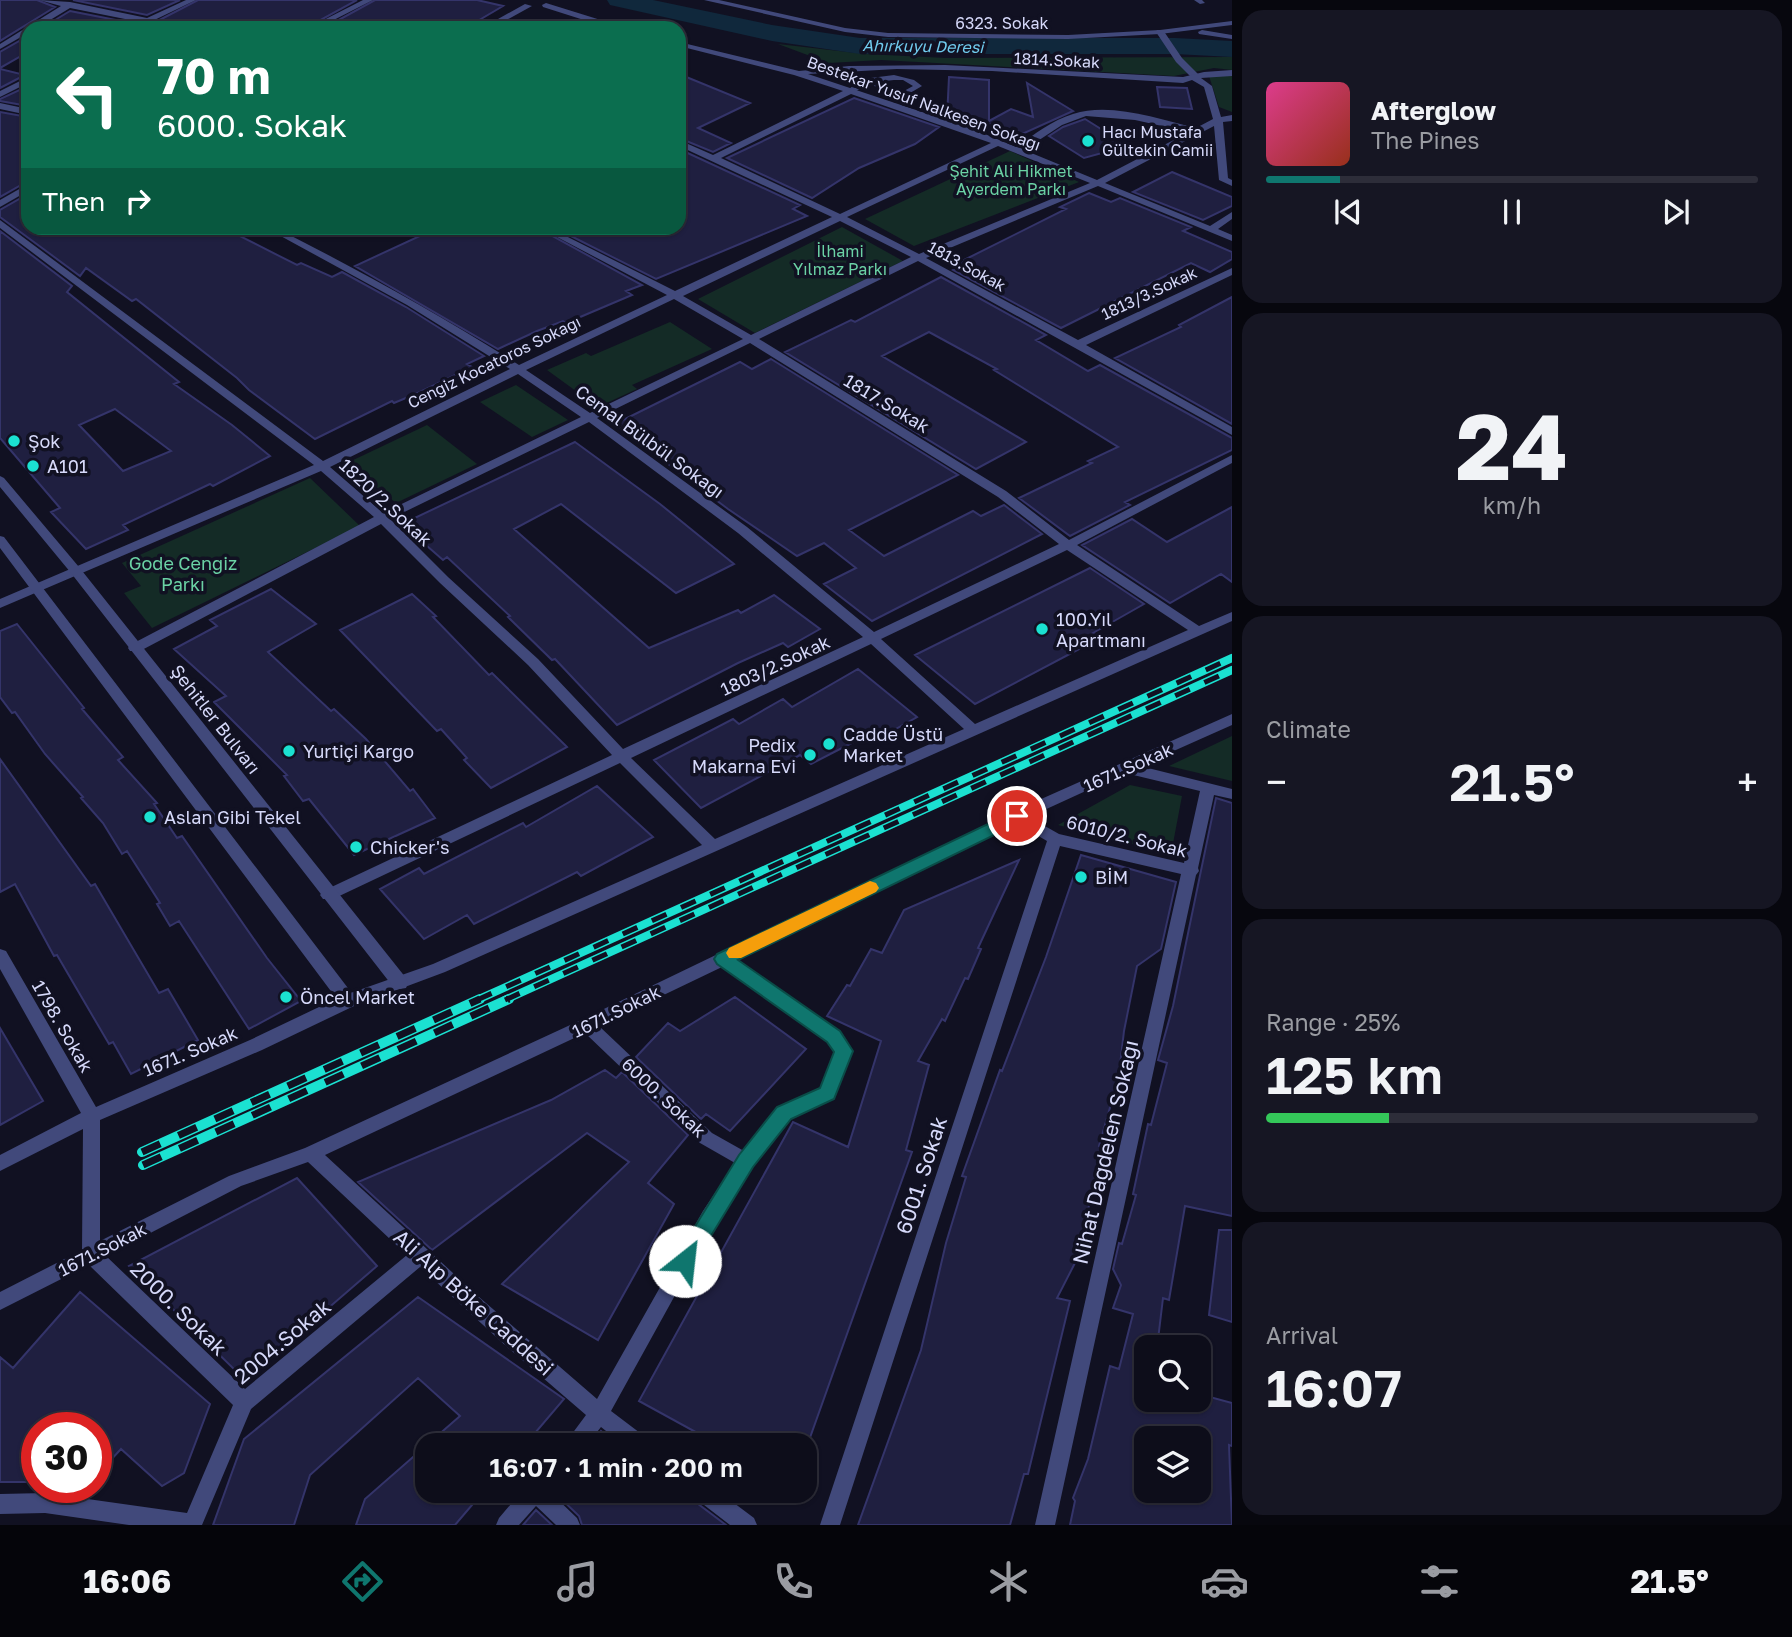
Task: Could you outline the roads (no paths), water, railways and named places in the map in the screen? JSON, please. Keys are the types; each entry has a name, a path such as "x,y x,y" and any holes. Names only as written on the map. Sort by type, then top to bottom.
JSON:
{"street":[{"path":"43,0 73,2 148,21 192,0"},
{"path":"326,21 369,0"},
{"path":"708,0 774,13 890,26 1076,30 1137,28 1232,15"},
{"path":"42,21 73,2"},
{"path":"496,21 522,2 548,3 598,21"},
{"name":"6323. Sokak","path":"774,13 845,30 888,35 1068,37 1160,32 1232,23"},
{"path":"1183,29 1232,37"},
{"path":"1160,32 1194,77 1208,86 1218,120 1224,180 1232,183"},
{"path":"0,47 21,34"},
{"name":"Bestekar Yusuf Nalkesen Sokağı","path":"686,46 797,73 999,142 1232,238"},
{"path":"686,53 694,48"},
{"name":"1814.Sokak","path":"797,73 849,67 915,66 1183,80 1232,73"},
{"path":"0,94 21,84"},
{"path":"715,158 850,91"},
{"path":"0,106 21,110"},
{"path":"1017,150 1075,116 1100,114 1140,118 1198,131"},
{"path":"135,648 382,518 919,257 1098,183 1218,120 1232,118"},
{"name":"Cengiz Kocatoros Sokağı","path":"0,604 322,466 517,370 999,142"},
{"name":"1813.Sokak","path":"686,146 842,216 1079,344 1232,432"},
{"path":"0,204 21,191"},
{"path":"1212,229 1232,215"},
{"name":"1820/2.Sokak","path":"0,223 322,466 382,518 533,662 622,757 713,847"},
{"name":"Cemal Bülbül Sokağı","path":"284,235 348,266 517,370 661,468 805,580 975,732"},
{"name":"1817.Sokak","path":"558,235 676,296 753,340 1002,494 1068,545 1198,631"},
{"name":"1813/3.Sokak","path":"1079,344 1232,271"},
{"name":"1803/2.Sokak","path":"328,895 1068,545 1232,458"},
{"name":"Şehitler Bulvarı","path":"0,480 75,570 328,895 400,983"},
{"path":"0,540 348,1001"},
{"path":"400,983 975,732 1232,616"},
{"name":"1671.Sokak","path":"0,1301 235,1181 311,1153 587,1025 1017,816 1232,719"},
{"path":"1125,768 1232,794"},
{"name":"Nihat Dağdelen Sokağı","path":"1045,1525 1192,871 1208,788"},
{"name":"6010/2. Sokak","path":"1017,816 1055,839 1192,871"},
{"name":"6001. Sokak","path":"830,1525 1055,839"},
{"name":"1798. Sokak","path":"0,955 92,1116"},
{"path":"584,1433 599,1414 709,1217 746,1161 784,1113 827,1094 844,1051 834,1036 723,959"},
{"name":"1671. Sokak","path":"0,1163 92,1116 256,1045 348,1001 400,983"},
{"name":"6000. Sokak","path":"587,1025 696,1130 746,1161"},
{"path":"91,1254 92,1116"},
{"name":"Ali Alp Böke Caddesi","path":"311,1153 420,1256 624,1433"},
{"name":"2000. Sokak","path":"91,1254 244,1402"},
{"name":"2004.Sokak","path":"192,1525 244,1402 420,1256"},
{"path":"0,1504 45,1503 192,1525"},
{"path":"506,1525 525,1503"},
{"path":"547,1503 570,1525"},
{"path":"718,1503 747,1525"}],"lane":[{"path":"850,91 866,81 903,79 916,82 918,86 905,94 866,81"}],"waterway":[{"name":"Ahırkuyu Deresi","path":"619,0 772,33 860,46 1175,46 1232,49"}],"railway":[{"path":"477,1000 1232,658"},
{"path":"505,1000 1232,670"},
{"path":"142,1152 480,999"},
{"path":"143,1165 509,999"}],"place":[{"name":"Hacı Mustafa Gültekin Camii","path":"1088,141"},
{"name":"Şok","path":"14,441"},
{"name":"A101","path":"33,466"},
{"name":"100.Yıl Apartmanı","path":"1042,629"},
{"name":"Cadde Üstü Market","path":"829,744"},
{"name":"Yurtiçi Kargo","path":"289,751"},
{"name":"Pedix Makarna Evi","path":"810,755"},
{"name":"Aslan Gibi Tekel","path":"150,817"},
{"name":"Chicker's","path":"356,847"},
{"name":"BİM","path":"1081,877"},
{"name":"Öncel Market","path":"286,997"}],"park label":[{"name":"Şehit Ali Hikmet Ayerdem Parkı","path":"1011,180"},
{"name":"İlhami Yılmaz Parkı","path":"840,260"},
{"name":"Gode Cengiz Parkı","path":"183,573"}]}
